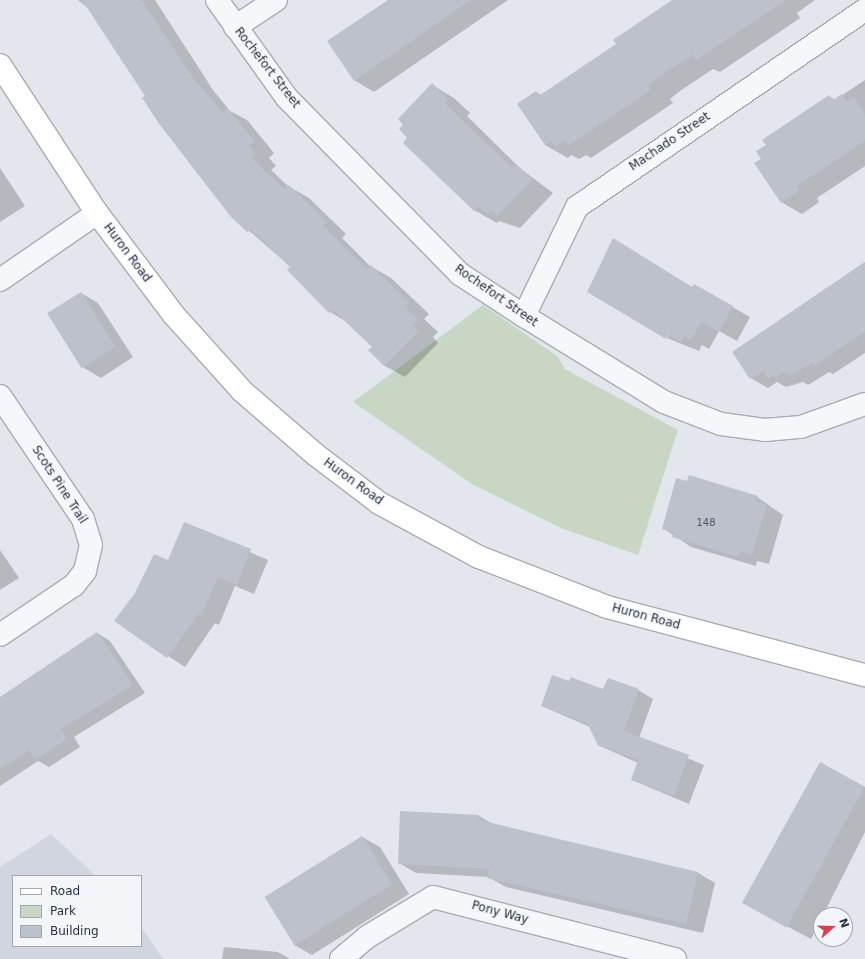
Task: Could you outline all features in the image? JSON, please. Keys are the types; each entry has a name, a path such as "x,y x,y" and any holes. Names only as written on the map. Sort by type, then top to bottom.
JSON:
{"main road":[{"name":"Huron Road","path":"0,65 97,213 173,314 242,391 316,455 379,503 479,557 607,607 865,675"}],"street":[{"name":"Rochefort Street","path":"217,0 287,98 460,274 524,316 664,402 721,424 765,430 801,427 865,404"},
{"path":"235,27 276,0"},
{"name":"Machado Street","path":"524,316 577,207 865,10"},
{"path":"0,280 97,213"},
{"name":"Scots Pine Trail","path":"0,396 83,519 91,545 85,571 74,585 0,635"},
{"name":"Pony Way","path":"341,959 367,937 434,897 674,959"}],"shaded area":[{"path":"51,834 95,875 12,875 12,947 142,947 142,928 163,959 0,959 0,867"}],"green space":[{"path":"483,305 557,356 565,369 678,430 638,555 561,528 472,484 353,402"}],"building":[{"path":"82,0 142,0 193,78 222,112 227,108 255,142 249,146 256,154 252,158 284,189 289,185 327,222 323,226 367,269 371,265 409,302 405,307 419,320 413,325 419,331 384,366 368,350 372,347 333,310 329,313 287,270 290,267 250,229 247,232 231,217 160,125 142,98 145,96"},
{"path":"388,0 471,0 354,81 327,41"},
{"path":"672,0 786,0 696,60 693,55 657,78 648,85 651,90 568,146 565,141 555,147 551,141 545,145 517,104 536,91 539,96 616,44 613,40"},
{"path":"432,83 448,99 445,103 512,168 516,164 532,180 497,216 491,210 487,215 478,206 474,211 403,143 407,138 399,129 403,125 398,119"},
{"path":"842,94 847,102 854,97 865,114 865,141 797,186 800,190 781,203 754,163 761,159 756,151 766,145 762,140 829,95 833,100"},
{"path":"613,238 692,287 694,284 733,306 719,332 701,322 691,340 685,336 681,342 668,335 666,339 587,292"},
{"path":"865,262 865,332 815,365 813,362 790,376 784,372 775,378 773,375 768,378 763,371 750,379 732,352"},
{"path":"81,292 115,347 82,368 47,313"},
{"path":"689,475 758,496 756,501 767,504 752,555 740,551 738,557 672,537 674,532 662,529 676,478 687,481"},
{"path":"184,522 251,549 237,585 218,577 201,616 198,614 167,658 114,621 135,593 154,554 168,560"},
{"path":"97,632 133,685 61,729 67,739 35,760 29,750 0,769 0,697"},
{"path":"552,675 569,681 571,677 603,689 608,678 639,689 624,731 689,755 674,796 631,780 638,760 598,745 587,723 541,706"},
{"path":"820,762 865,787 787,928 742,903"},
{"path":"400,811 479,815 479,820 698,872 686,924 487,878 489,869 398,864"},
{"path":"362,836 392,884 295,945 264,897"}]}
